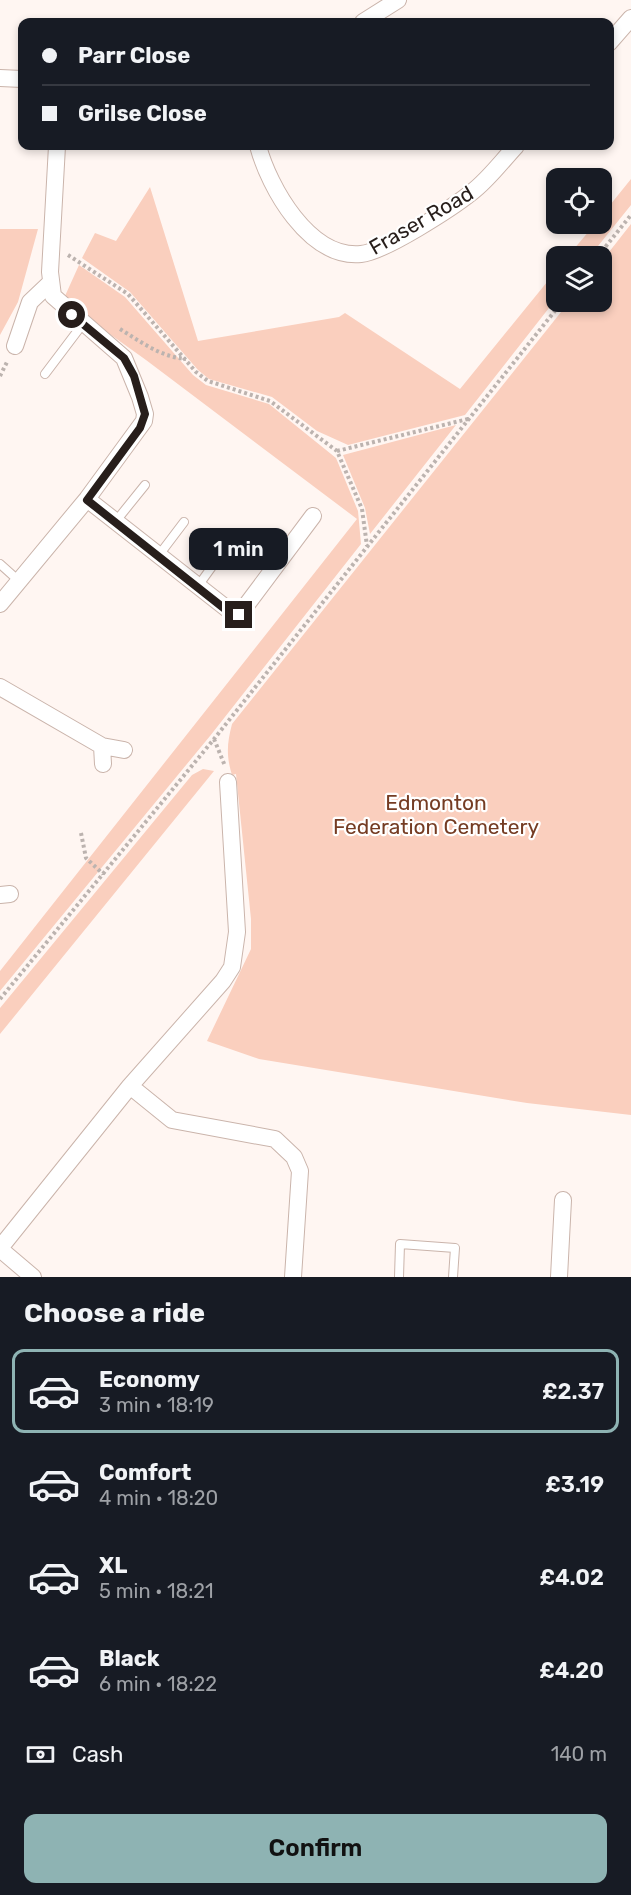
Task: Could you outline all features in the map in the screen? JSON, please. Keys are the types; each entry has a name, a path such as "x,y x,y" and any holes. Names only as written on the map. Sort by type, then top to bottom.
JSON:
{"street":[{"path":"369,18 398,0"},
{"path":"614,38 631,18"},
{"path":"0,78 18,79"},
{"path":"0,604 87,500 140,428 145,414 134,376 124,358 82,325 53,296 50,283 57,150"},
{"name":"Fraser Road","path":"259,150 276,192 310,234 327,246 344,253 361,254 380,249 473,192 512,150"},
{"path":"15,346 30,302 50,283"},
{"path":"87,500 117,521 230,613 239,615 313,516"},
{"path":"0,687 102,746 124,750"},
{"path":"102,746 104,764"},
{"path":"33,1277 0,1248 130,1086 223,981 232,967 237,932 228,782"},
{"path":"130,1086 172,1120 275,1139 287,1148 300,1171 293,1277"},
{"path":"559,1277 563,1200"}],"lane":[{"path":"45,374 82,325"},
{"path":"117,521 145,485"},
{"path":"159,555 184,522"},
{"path":"198,586 224,550"},
{"path":"0,564 19,581"},
{"path":"399,1277 400,1245 455,1248 453,1277"}],"path":[{"path":"606,246 631,215"},
{"path":"52,242 128,294 196,372 208,381 270,401 337,451 362,509 367,546"},
{"path":"0,999 214,739 554,312"},
{"path":"337,451 469,418"},
{"path":"214,739 221,752 228,782"},
{"path":"81,833 86,858 103,874"}],"green space":[{"path":"631,179 631,205 612,229 612,203"},
{"path":"150,187 198,341 339,317 345,313 460,389 546,283 546,312 465,415 348,445 317,431 272,397 209,379 198,370 130,292 82,258 95,233 116,241"},
{"name":"Edmonton Federation Cemetery","path":"631,224 631,1115 527,1103 259,1059 207,1041 251,949 251,919 236,774 232,775 228,756 232,724 561,312 612,312 612,248"},
{"path":"0,229 38,229 18,302 0,335"},
{"path":"587,234 608,234 598,246 576,246"},
{"path":"79,265 125,297 193,375 206,385 269,404 336,458 358,511 361,544 210,736 0,991 0,971 357,519 72,307 65,296"},
{"path":"456,425 370,534 365,508 343,455"},
{"path":"203,769 214,771 0,1034 0,1008 192,775"}],"route":[{"path":"72,315 124,358 134,376 145,414 140,428 87,500 117,521 230,613 239,615"}]}
